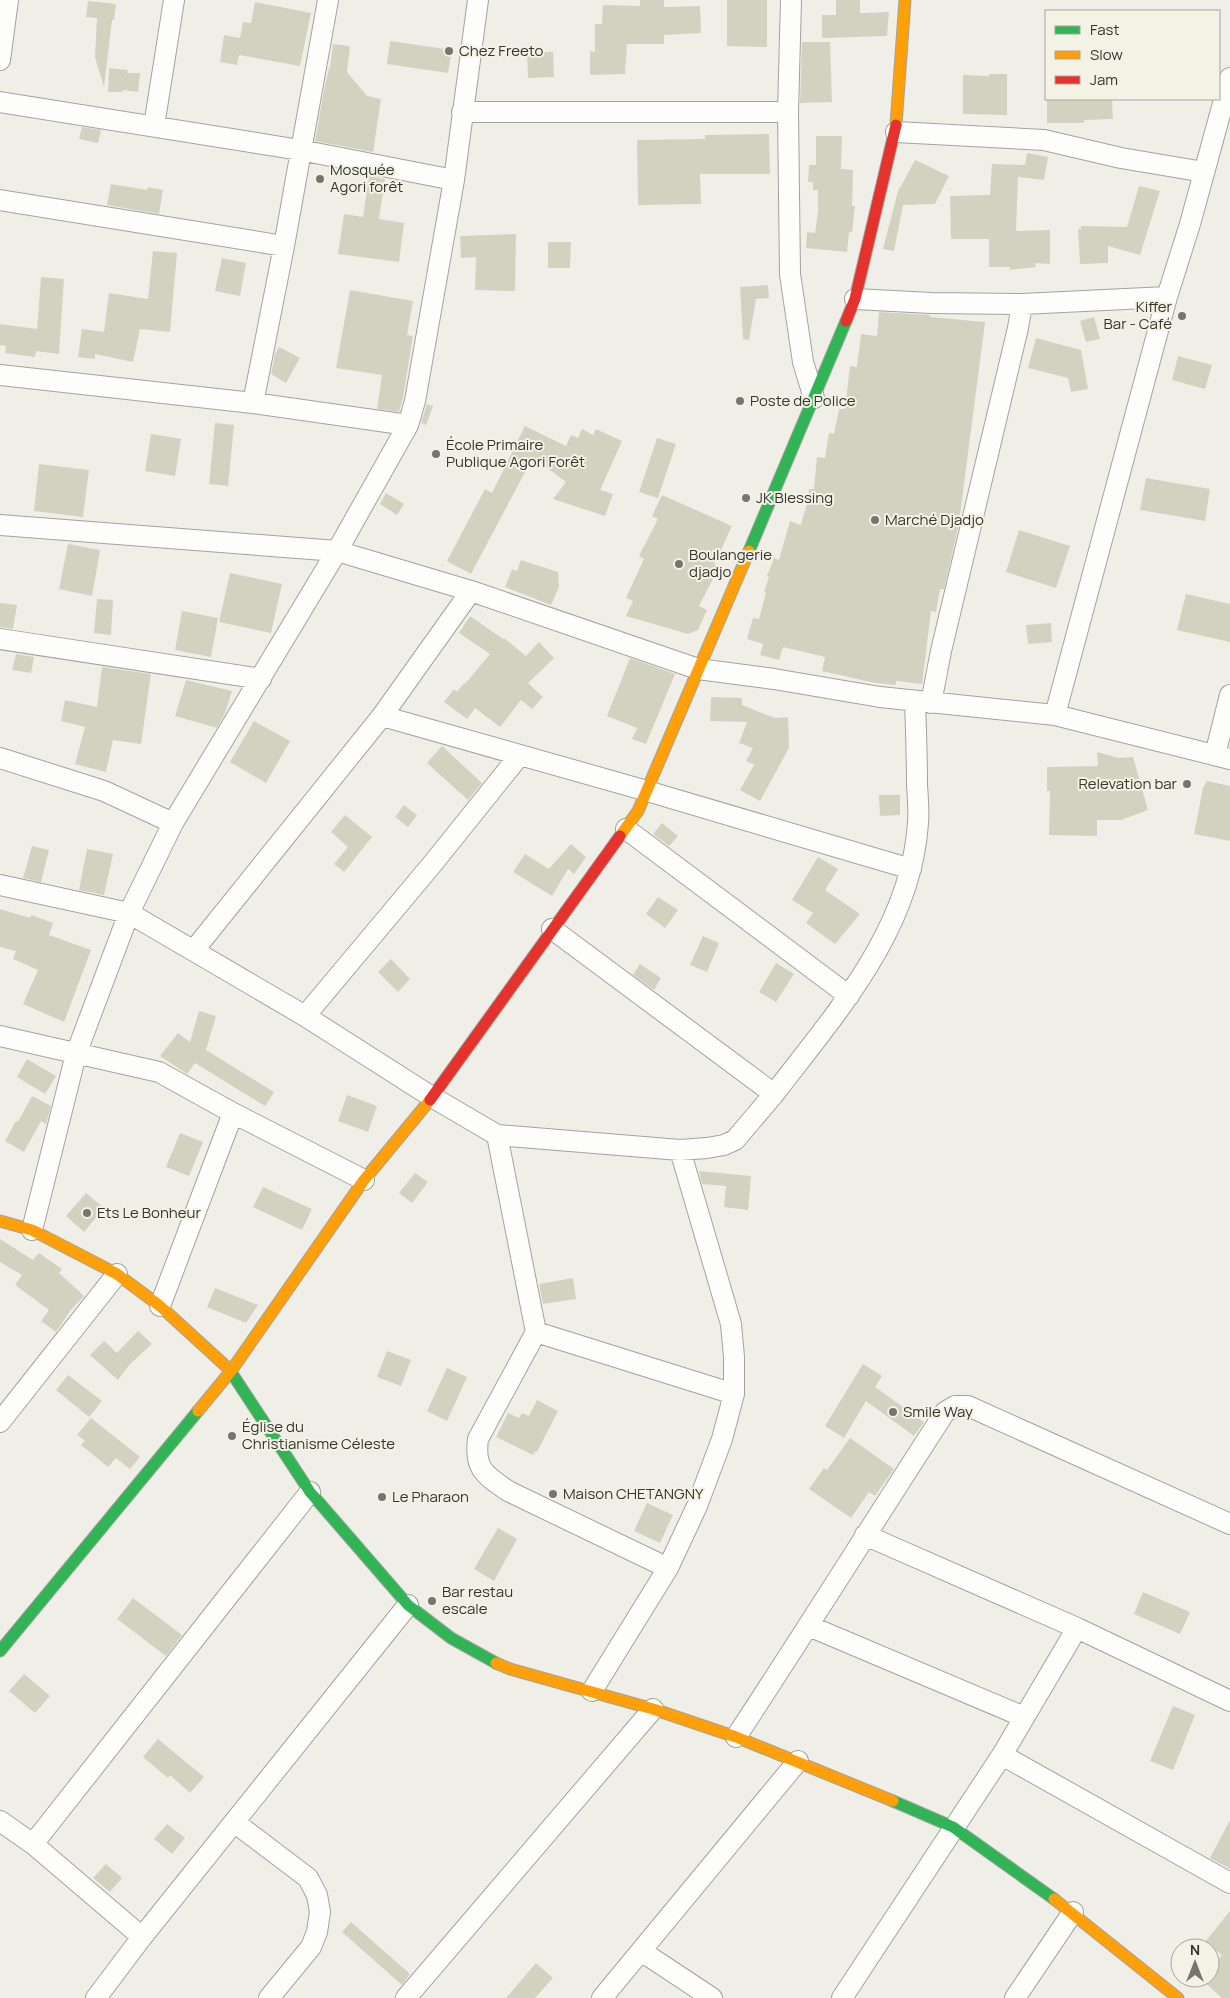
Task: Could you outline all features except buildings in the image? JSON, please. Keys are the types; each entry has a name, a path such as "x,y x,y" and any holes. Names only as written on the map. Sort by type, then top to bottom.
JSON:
{"street":[{"path":"0,60 8,0"},
{"path":"154,126 174,0"},
{"path":"253,402 284,246 328,0"},
{"path":"32,1230 76,1054 129,913 173,823 337,551 408,425 415,401 454,180 478,0"},
{"path":"791,0 788,112 790,274 803,362 814,398"},
{"path":"0,1651 231,1370 364,1180 432,1097 626,829 648,791 854,299 896,132 905,0"},
{"path":"1055,715 1167,297 1227,99 1230,78"},
{"path":"0,102 300,150 454,180"},
{"path":"462,112 788,112"},
{"path":"896,132 1044,140 1122,158 1204,172"},
{"path":"0,200 284,246"},
{"path":"854,299 931,303 1022,304 1167,297"},
{"path":"0,885 129,913 305,1016 432,1097 497,1135 680,1150 724,1145 735,1140 774,1094 849,996 870,964 898,908 911,869 918,823 923,702 941,651 1016,337 1022,304"},
{"path":"0,375 253,402 408,425"},
{"path":"0,525 337,551 471,591 698,669 923,702 1055,715 1222,757 1230,695"},
{"path":"194,950 382,716 471,591"},
{"path":"0,639 261,679"},
{"path":"382,716 648,791 911,869"},
{"path":"305,1016 434,862 519,756"},
{"path":"0,758 104,791 173,823"},
{"path":"626,829 849,996"},
{"path":"552,929 774,1094"},
{"path":"0,1036 159,1072 233,1113 364,1180"},
{"path":"160,1306 233,1113"},
{"path":"497,1135 536,1332 478,1439 476,1455 482,1470 508,1491 668,1568"},
{"path":"592,1691 668,1568 697,1506 722,1439 734,1394 734,1357 731,1324 680,1150"},
{"path":"0,1221 32,1230 117,1274 160,1306 231,1370 310,1492 408,1605 451,1638 481,1656 510,1669 653,1709 736,1736 953,1827 1073,1912 1178,1998"},
{"path":"0,1422 117,1274"},
{"path":"536,1332 734,1394"},
{"path":"736,1736 809,1626 865,1535 945,1412 955,1406 968,1406 1230,1524"},
{"path":"33,1844 310,1492"},
{"path":"865,1535 1077,1628 1230,1701"},
{"path":"96,1998 142,1937 408,1605"},
{"path":"809,1626 1024,1717"},
{"path":"842,1998 953,1827 1002,1756 1077,1628"},
{"path":"406,1998 653,1709"},
{"path":"1002,1756 1230,1883"},
{"path":"602,1998 798,1761"},
{"path":"0,1821 33,1844 142,1937"},
{"path":"234,1822 308,1878 317,1895 320,1912 317,1932 311,1947 269,1998"},
{"path":"1015,1998 1073,1912"},
{"path":"640,1951 712,1998"}],"traffic: fast":[{"path":"749,551 846,321"},
{"path":"229,1369 310,1492 408,1605 451,1638 496,1663"},
{"path":"0,1651 198,1411"},
{"path":"893,1801 953,1827 1054,1899"}],"traffic: slow":[{"path":"896,125 905,0"},
{"path":"620,836 638,811 749,551"},
{"path":"198,1411 231,1371 364,1180 430,1100"},
{"path":"0,1221 32,1230 117,1274 160,1306 229,1369"},
{"path":"496,1663 510,1669 653,1709 736,1737 893,1801"},
{"path":"1054,1899 1178,1998"}],"traffic: jam":[{"path":"846,321 855,299 896,125"},
{"path":"430,1100 620,836"}],"place":[{"name":"Chez Freeto","path":"449,51"},
{"name":"Mosquée Agori forêt","path":"320,179"},
{"name":"Kiffer Bar - Café","path":"1182,316"},
{"name":"Poste de Police","path":"740,401"},
{"name":"École Primaire Publique Agori Forêt","path":"436,454"},
{"name":"JK Blessing","path":"746,498"},
{"name":"Marché Djadjo","path":"875,520"},
{"name":"Boulangerie djadjo","path":"679,564"},
{"name":"Relevation bar","path":"1187,784"},
{"name":"Ets Le Bonheur","path":"87,1213"},
{"name":"Smile Way","path":"893,1412"},
{"name":"Église du Christianisme Céleste","path":"232,1436"},
{"name":"Maison CHETANGNY","path":"553,1494"},
{"name":"Le Pharaon","path":"382,1497"},
{"name":"Bar restau escale","path":"432,1601"}]}
